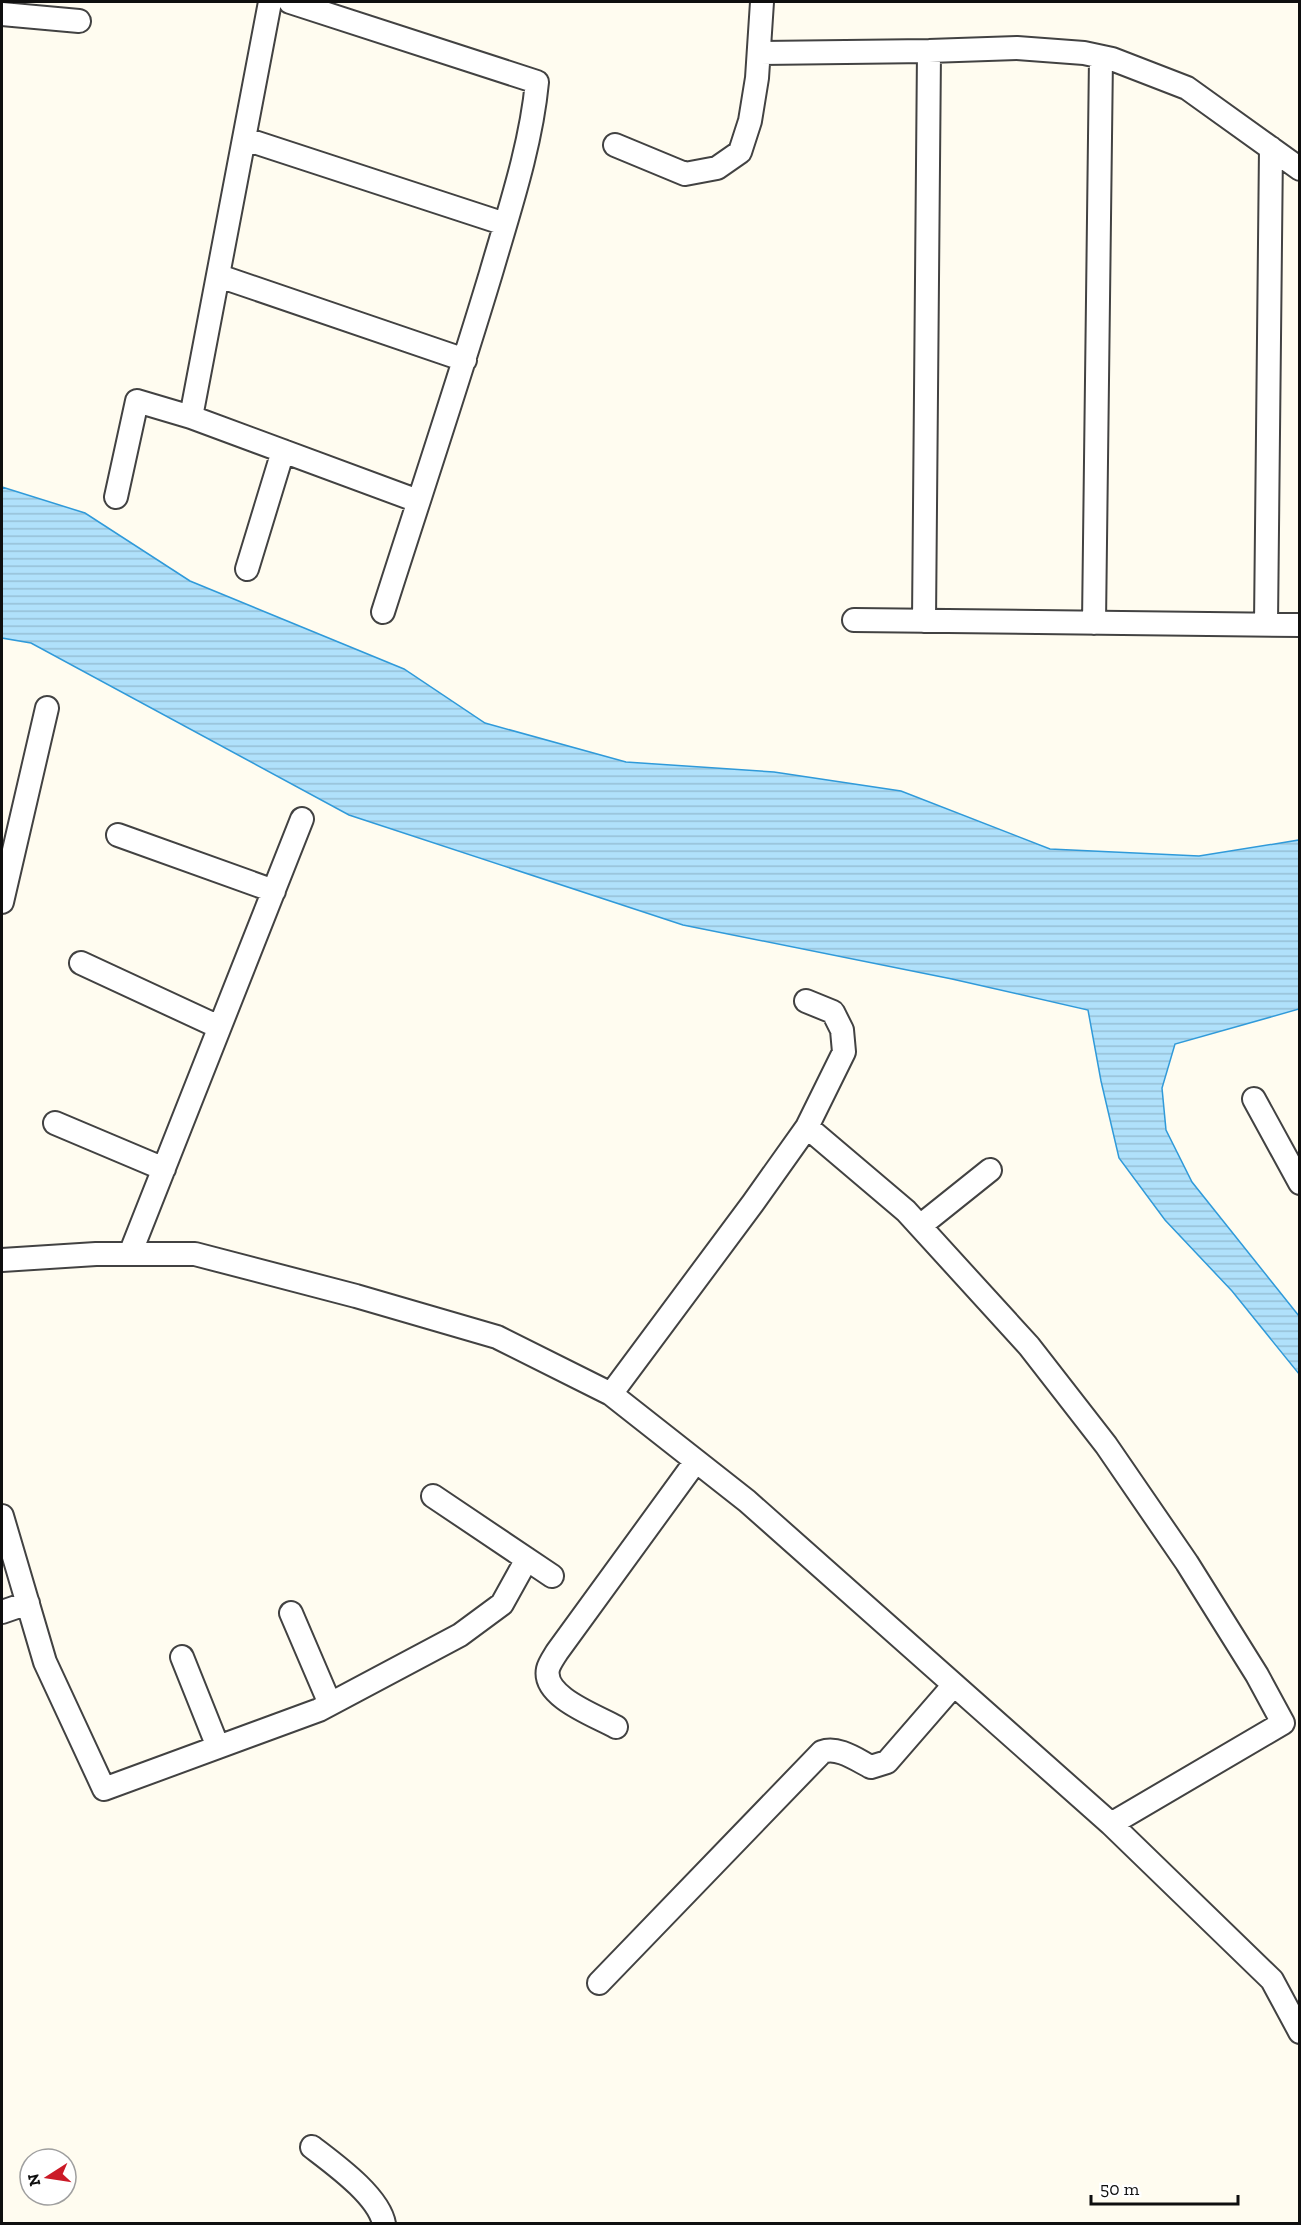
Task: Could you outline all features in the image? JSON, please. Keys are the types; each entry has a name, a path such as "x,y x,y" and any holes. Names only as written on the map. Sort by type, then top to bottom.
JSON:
{"street":[{"path":"191,417 270,2"},
{"path":"290,2 537,82 534,111 505,224 465,360 383,612"},
{"path":"615,145 685,174 717,168 740,152 750,121 760,53 762,2"},
{"path":"2,14 79,21"},
{"path":"760,53 1017,48 1084,53 1112,59 1187,88 1299,169"},
{"path":"924,621 929,51"},
{"path":"1094,623 1101,57"},
{"path":"245,139 505,224"},
{"path":"1266,624 1270,148"},
{"path":"219,276 465,360"},
{"path":"116,497 137,401 191,417 418,501"},
{"path":"246,569 283,451"},
{"path":"854,620 1299,625"},
{"path":"2,902 47,708"},
{"path":"130,1254 302,819"},
{"path":"118,835 274,891"},
{"path":"81,963 219,1027"},
{"path":"611,1394 807,1127 844,1052 842,1030 833,1012 806,1001"},
{"path":"1254,1099 1299,1182"},
{"path":"55,1123 164,1168"},
{"path":"807,1127 906,1211 1029,1346 1106,1445 1187,1563 1257,1675 1283,1724 1111,1824"},
{"path":"920,1226 990,1170"},
{"path":"2,1260 96,1254 195,1254 356,1296 497,1337 611,1394 747,1501 1111,1824 1272,1980 1299,2032"},
{"path":"616,1726 559,1696 550,1685 548,1670 557,1652 696,1461"},
{"path":"433,1496 552,1576"},
{"path":"2,1517 45,1662 104,1789 319,1710 460,1635 502,1604 526,1559"},
{"path":"2,1612 28,1603"},
{"path":"291,1613 330,1704"},
{"path":"182,1657 218,1747"},
{"path":"598,1983 822,1752 830,1749 871,1767 887,1762 953,1686"},
{"path":"312,2147 349,2175 370,2199 384,2223"}],"water":[{"path":"2,487 85,513 190,581 404,669 485,723 626,762 774,772 901,791 1050,849 1199,856 1299,840 1299,1009 1175,1044 1162,1088 1166,1130 1192,1182 1299,1316 1299,1374 1232,1291 1165,1220 1119,1158 1101,1081 1088,1010 952,979 683,925 349,815 31,643 2,638"}]}
